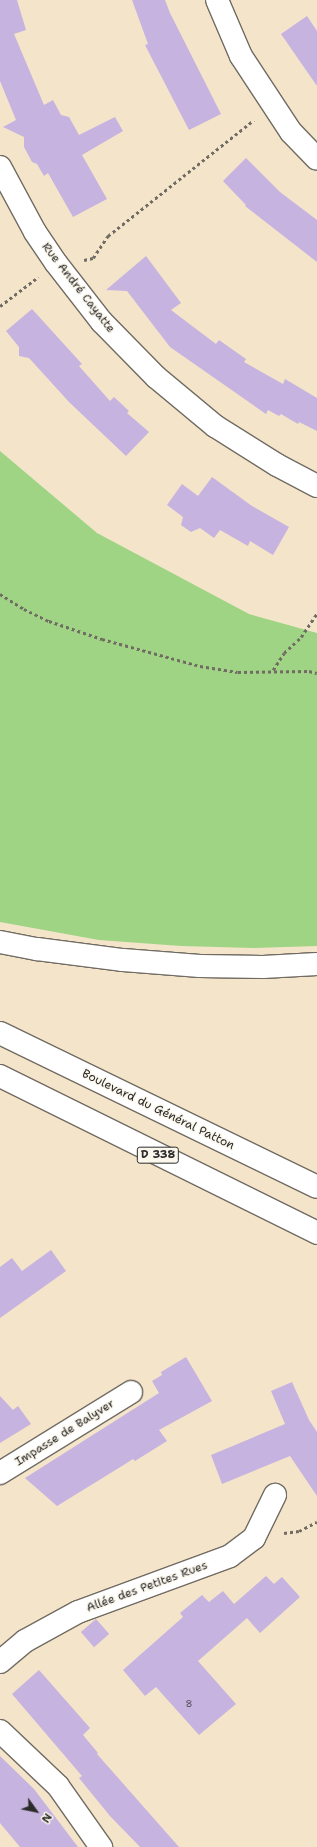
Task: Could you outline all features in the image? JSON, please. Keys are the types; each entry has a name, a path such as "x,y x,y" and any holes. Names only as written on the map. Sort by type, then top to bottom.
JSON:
{"main road":[{"path":"218,0 241,56 272,105 292,132 317,159"},
{"name":"Rue André Cayatte","path":"0,167 35,232 56,263 102,322 156,377 216,426 278,465 317,486"},
{"path":"0,942 37,949 115,959 200,966 263,967 317,964"},
{"name":"Boulevard du Général Patton","path":"0,1033 317,1187"},
{"name":"D 338","path":"0,1076 317,1233"},
{"name":"Impasse de Balyver","path":"0,1473 131,1392"},
{"name":"Allée des Petites Rues","path":"0,1662 25,1642 78,1612 230,1556 254,1538 275,1495"},
{"path":"0,1731 58,1786 101,1847"}],"path":[{"path":"0,306 56,263 93,258 108,236 272,105"},
{"path":"0,594 24,610 49,621 149,653 200,666 225,670 258,672 273,670 309,671 317,673"},
{"path":"273,670 284,653 301,637 317,613"}],"green space":[{"path":"0,451 97,533 249,614 317,633 317,946 254,948 181,946 99,940 0,922"}],"building":[{"path":"0,0 17,0 26,30 14,34 44,105 53,100 61,115 69,117 79,135 115,117 123,131 82,155 107,199 73,217 48,173 44,176 37,164 32,162 24,147 24,137 3,127 16,120 0,81"},
{"path":"132,0 165,0 170,13 221,114 189,130 145,45 148,44"},
{"path":"307,16 317,31 317,86 281,34"},
{"path":"246,158 280,192 317,220 317,262 245,206 246,205 223,181"},
{"path":"146,256 181,303 171,310 216,344 219,340 246,359 244,362 283,384 285,379 317,398 317,431 299,422 298,424 281,414 279,416 268,410 266,414 170,347 127,291 106,290"},
{"path":"32,309 82,364 79,366 110,401 114,397 129,411 127,413 149,432 126,456 69,402 29,358 19,356 19,347 6,331"},
{"path":"212,477 252,506 289,527 273,555 250,541 248,546 220,530 214,538 200,528 191,532 181,525 183,517 167,505 182,484 198,496"},
{"path":"51,1250 66,1271 0,1318 0,1267 12,1258 22,1271"},
{"path":"186,1357 212,1401 159,1430 167,1441 135,1461 133,1459 57,1506 25,1478 159,1393 152,1381 162,1375 161,1372"},
{"path":"292,1382 309,1420 317,1432 317,1496 290,1456 222,1484 211,1455 285,1424 271,1391"},
{"path":"0,1396 13,1410 18,1406 31,1424 0,1443"},
{"path":"266,1576 274,1584 282,1577 300,1597 260,1633 247,1618 198,1661 236,1704 199,1735 156,1687 145,1696 123,1670 183,1617 180,1613 202,1595 209,1602 223,1591 234,1604"},
{"path":"96,1619 109,1634 94,1647 81,1632"},
{"path":"39,1670 90,1728 83,1735 98,1753 97,1754 179,1847 140,1847 110,1816 79,1778 82,1776 12,1694"},
{"path":"0,1756 34,1789 78,1847 20,1847 0,1823"}]}
